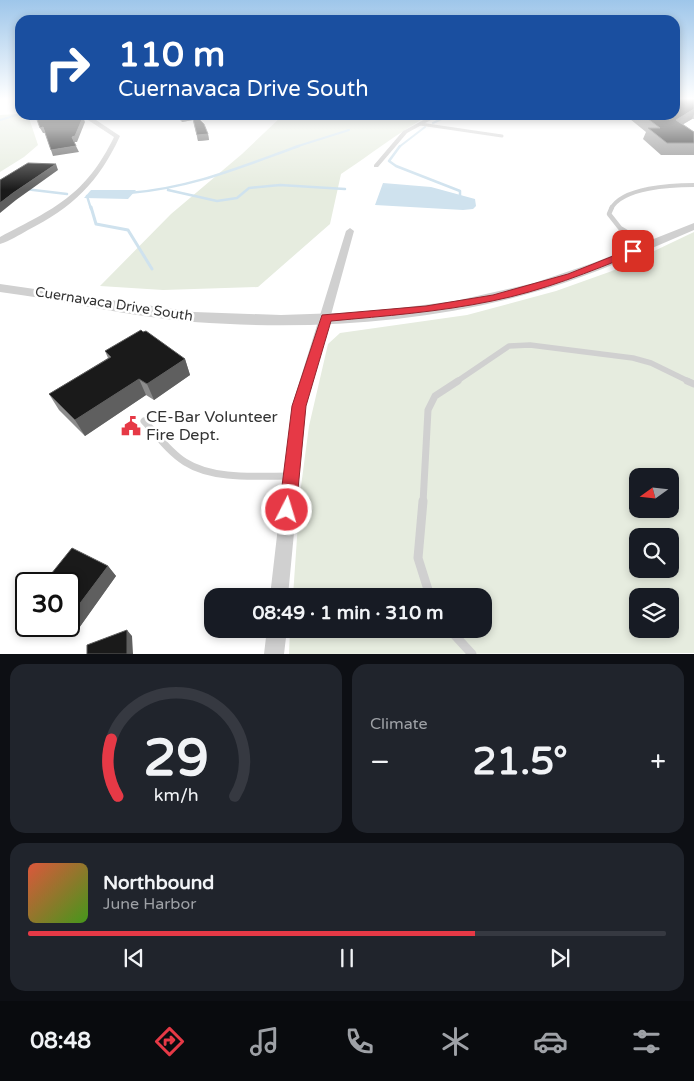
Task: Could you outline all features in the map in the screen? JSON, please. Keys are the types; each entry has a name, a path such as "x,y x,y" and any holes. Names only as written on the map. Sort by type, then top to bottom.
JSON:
{"street":[{"path":"0,241 61,208 78,194 109,155 117,136 105,129"},
{"path":"376,166 405,132 412,129"},
{"name":"Cuernavaca Drive South","path":"0,288 60,295 144,311 193,317 252,319 326,318 426,309 494,298 572,276 694,226"},
{"path":"281,588 290,476 299,406 350,231"},
{"path":"274,654 275,638"}],"lane":[{"path":"451,129 502,136"},
{"path":"648,245 615,223 609,214 613,205 640,191 667,186 694,185"},
{"path":"427,588 418,558 427,451 428,410 435,396 509,346 530,345 633,358 651,363 694,384"},
{"path":"144,421 186,463 211,471 242,476 290,476"},
{"path":"457,638 472,654"}],"shaded area":[{"path":"0,129 33,129 38,145 24,157 0,172"},
{"path":"269,129 407,129 341,174 330,224 258,287 163,290 100,286 171,214 242,154"},
{"path":"694,232 694,653 289,654 290,638 492,638 492,588 294,588 300,494 309,426 328,344 340,333 467,315 556,291 612,271"}],"water":[{"path":"383,183 431,187 475,199 476,206 473,209 463,210 375,205"},
{"path":"91,190 136,190 128,199 84,198"}],"building":[{"path":"44,129 78,129 75,136 72,137 76,146 51,150"},
{"path":"195,129 206,129 208,134 197,135"},
{"path":"649,129 689,129 694,132 694,143 667,143"},
{"path":"28,163 56,164 0,203 0,180"},
{"path":"141,330 143,332 146,331 185,359 147,384 139,379 75,420 49,394 111,357 105,351"},
{"path":"72,548 108,566 80,603 80,572 53,572"},
{"path":"127,630 127,654 87,654 87,645"}],"waterway":[{"path":"400,147 423,129"},
{"path":"295,147 349,130"},
{"path":"129,193 174,186 216,176 299,146"},
{"path":"400,147 389,161 396,166 460,191 460,197"},
{"path":"168,190 217,201 237,198 249,188 280,185 345,189"},
{"path":"25,189 67,194"},
{"path":"87,196 91,209"},
{"path":"91,207 96,224 128,230 152,269"}],"place":[{"name":"CE-Bar Volunteer Fire Dept.","path":"131,426"}],"route":[{"path":"287,510 299,406 326,318 378,315 494,298 572,276 633,251"}]}
